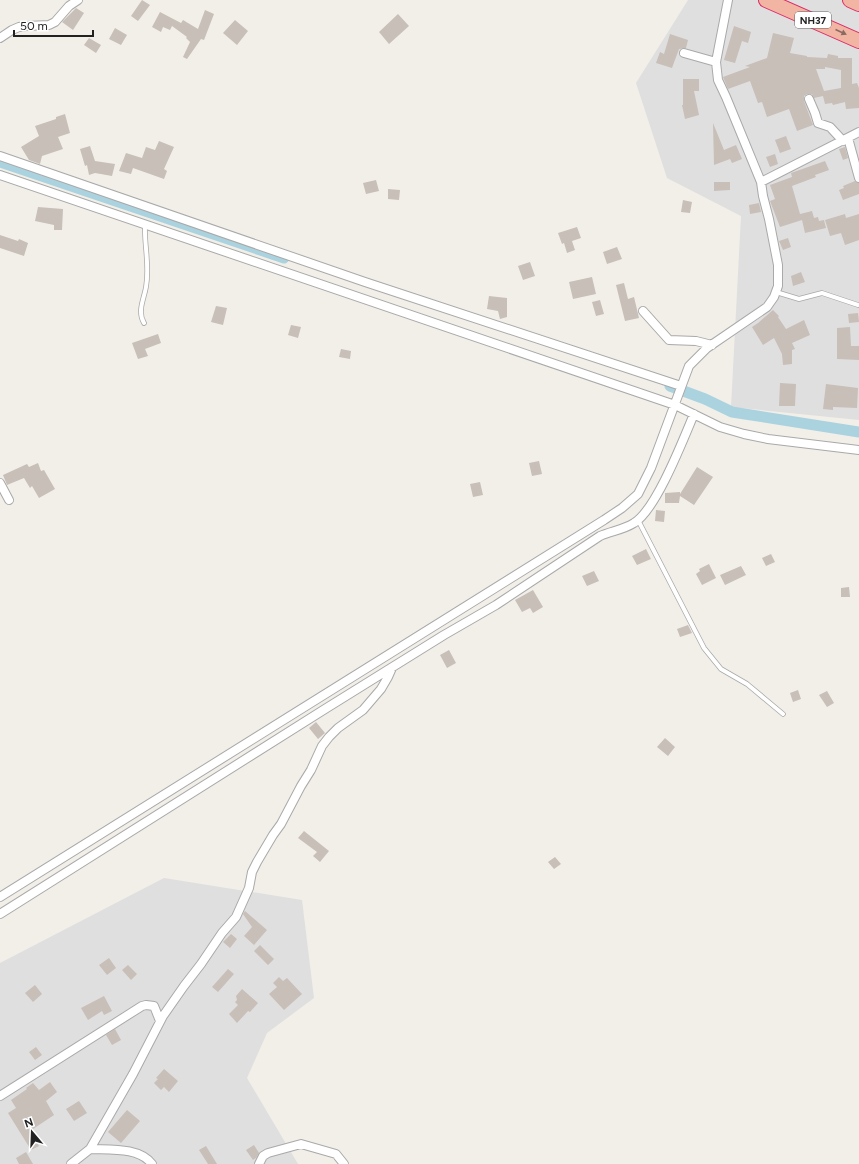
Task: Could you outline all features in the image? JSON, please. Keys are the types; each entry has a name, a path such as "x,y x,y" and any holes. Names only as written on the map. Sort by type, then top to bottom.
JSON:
{"highway":[{"name":"NH37","path":"766,0 859,41"},
{"path":"850,0 859,4"}],"street":[{"path":"0,38 19,27 49,25 54,22 69,6 78,0"},
{"path":"0,897 622,508 638,494 651,468 689,366 712,345 767,307 778,286 778,265 775,242 761,182 718,80 716,62 728,0"},
{"path":"684,53 716,62"},
{"path":"809,99 818,122 830,127 845,139 859,178"},
{"path":"761,182 859,132"},
{"path":"0,156 680,389"},
{"path":"0,175 675,404 720,427 756,436 859,450"},
{"path":"643,311 669,340 696,341 712,345"},
{"path":"0,914 182,798 444,635 496,605 600,536 634,523 650,506 663,484 694,414"},
{"path":"0,483 9,500"},
{"path":"71,1164 90,1149 95,1139 102,1131 160,1021 222,933 236,917 249,888 252,872 257,862 270,839 281,824 311,770 322,746 338,728 363,710 381,689 392,668"},
{"path":"0,1096 142,1006 154,1006 160,1021"},
{"path":"260,1164 263,1156 268,1153 302,1144 336,1154 344,1164"},
{"path":"90,1149 138,1154 147,1158 152,1164"}],"lane":[{"path":"144,323 141,318 141,308 148,272 144,240 145,224"},
{"path":"776,292 799,299 822,293 858,305"},
{"path":"638,520 704,648 722,669 747,684 782,714"}],"shaded area":[{"path":"688,0 859,0 859,420 731,407 741,216 667,178 636,83"},
{"path":"164,878 302,900 314,998 267,1033 247,1078 298,1164 0,1164 0,963"}],"building":[{"path":"142,0 150,5 138,21 131,16"},
{"path":"76,8 84,13 73,30 62,22"},
{"path":"205,10 214,14 204,40 201,39 187,59 183,57 190,42 186,38 187,37 172,26 170,30 163,27 161,32 152,27 160,12 181,23 183,20 198,29"},
{"path":"398,14 409,26 389,44 379,32"},
{"path":"235,20 248,31 237,45 223,33"},
{"path":"734,26 751,32 748,43 742,41 735,63 724,60"},
{"path":"115,28 127,35 121,45 109,39"},
{"path":"773,33 794,38 790,53 807,57 827,58 828,54 838,56 838,58 852,58 852,84 857,83 859,88 859,108 846,109 845,102 833,105 832,103 825,104 823,96 814,98 812,94 807,94 804,96 804,101 813,125 797,131 789,109 767,117 762,102 758,103 750,81 728,89 723,77 750,67 745,66 767,58","holes":["825,67 841,70 841,88 824,91 816,69 825,69"]},
{"path":"670,34 688,40 686,48 679,49 672,68 656,63 660,52 664,54"},
{"path":"89,38 101,45 96,53 84,45"},
{"path":"683,79 699,79 699,91 694,91 699,115 685,119 682,105"},
{"path":"65,114 70,133 58,137 63,149 42,156 40,164 29,160 21,147 39,136 35,126 56,119 56,117"},
{"path":"713,123 724,150 736,145 742,159 732,163 730,159 714,165"},
{"path":"786,136 791,149 780,153 775,140"},
{"path":"159,141 174,147 164,169 167,171 164,179 133,168 131,174 119,171 126,153 142,158 146,147 155,150"},
{"path":"90,146 95,161 115,164 112,176 95,173 89,175 87,165 85,166 80,149"},
{"path":"845,147 848,158 843,160 839,149"},
{"path":"775,154 778,164 770,167 766,157"},
{"path":"825,161 829,170 815,175 816,177 792,186 800,214 812,211 814,218 818,217 819,221 824,220 826,228 805,233 802,220 780,227 770,201 775,199 770,185 792,177 791,173"},
{"path":"376,180 379,191 366,194 363,183"},
{"path":"855,181 859,183 859,194 843,200 839,190 844,188 843,186"},
{"path":"714,182 730,182 730,190 714,191"},
{"path":"388,189 400,190 399,200 388,199"},
{"path":"683,200 692,202 690,213 681,212"},
{"path":"759,203 761,212 750,214 749,205"},
{"path":"38,207 63,209 62,230 54,230 54,225 35,221"},
{"path":"845,214 846,218 859,214 859,240 845,245 841,233 830,236 825,220"},
{"path":"577,227 581,238 572,241 575,250 567,253 564,243 562,244 558,233"},
{"path":"0,235 18,241 19,239 28,243 24,256 0,248"},
{"path":"788,238 791,247 783,250 779,241"},
{"path":"617,247 622,259 607,264 603,252"},
{"path":"530,262 535,276 523,280 518,266"},
{"path":"801,272 805,282 793,286 791,276"},
{"path":"592,277 596,294 573,299 569,282"},
{"path":"624,283 628,299 634,297 639,318 625,321 616,285"},
{"path":"489,296 507,298 507,317 500,319 498,311 487,309"},
{"path":"600,300 604,314 596,316 592,302"},
{"path":"216,306 227,308 223,325 211,322"},
{"path":"773,310 779,316 778,317 786,329 804,320 810,335 792,343 795,349 792,350 792,364 783,365 782,354 774,338 763,345 752,327"},
{"path":"858,313 859,322 849,323 848,314"},
{"path":"291,325 301,327 298,338 288,335"},
{"path":"850,327 851,346 859,346 859,360 837,359 837,328"},
{"path":"158,334 161,343 145,349 148,356 138,359 132,343"},
{"path":"341,349 351,351 350,359 339,357"},
{"path":"780,383 796,384 795,406 779,406"},
{"path":"826,384 858,388 857,408 833,407 833,410 823,409"},
{"path":"539,461 542,474 532,476 529,463"},
{"path":"38,463 41,471 44,470 55,489 39,498 32,486 30,488 24,478 7,485 3,475 27,464 29,467"},
{"path":"697,467 713,477 694,505 680,496 679,503 665,503 665,493 680,492 680,494"},
{"path":"480,482 483,495 473,497 470,484"},
{"path":"656,510 665,511 664,522 655,521"},
{"path":"646,549 651,559 637,565 632,556"},
{"path":"771,554 775,562 766,566 762,558"},
{"path":"709,564 716,578 702,585 696,574 700,571 699,569"},
{"path":"741,566 746,575 725,585 720,575"},
{"path":"594,571 599,581 587,586 582,576"},
{"path":"849,587 850,597 841,597 841,588"},
{"path":"533,590 543,607 533,613 530,608 522,612 515,600"},
{"path":"688,625 692,633 680,637 677,629"},
{"path":"449,650 456,663 447,668 440,655"},
{"path":"798,690 801,699 793,702 790,693"},
{"path":"827,691 834,703 827,707 819,695"},
{"path":"316,722 325,733 318,739 309,728"},
{"path":"665,738 675,747 668,756 657,747"},
{"path":"304,831 329,851 320,862 313,856 317,852 298,838"},
{"path":"555,857 561,864 554,869 548,862"},
{"path":"245,911 267,930 254,945 244,936 252,927 243,914"},
{"path":"231,934 237,939 230,948 223,942"},
{"path":"260,945 274,959 268,965 254,951"},
{"path":"109,958 116,968 107,975 99,965"},
{"path":"128,965 137,974 131,980 122,970"},
{"path":"228,969 234,974 218,992 212,987"},
{"path":"279,977 283,981 287,978 302,994 284,1010 269,994 277,987 273,983"},
{"path":"35,985 42,994 33,1002 25,993"},
{"path":"242,989 258,1003 237,1023 229,1014 238,1005 235,1002 237,1000 236,996"},
{"path":"104,996 112,1011 104,1015 102,1011 88,1020 81,1008"},
{"path":"115,1029 121,1040 112,1045 106,1035"},
{"path":"36,1047 42,1055 35,1060 29,1052"},
{"path":"164,1069 178,1081 169,1092 164,1087 161,1090 154,1083 158,1079 156,1078"},
{"path":"50,1082 57,1092 46,1101 54,1115 30,1131 39,1146 31,1150 8,1113 16,1108 11,1100 33,1083 39,1090"},
{"path":"79,1101 87,1113 74,1121 66,1109"},
{"path":"127,1110 140,1121 121,1143 108,1132"},
{"path":"254,1145 259,1153 253,1160 246,1150"},
{"path":"206,1146 217,1164 208,1164 199,1150"},
{"path":"26,1152 33,1164 19,1164 16,1158"}],"waterway":[{"path":"0,162 284,258"},
{"path":"670,386 705,399 732,412 859,432"}]}
